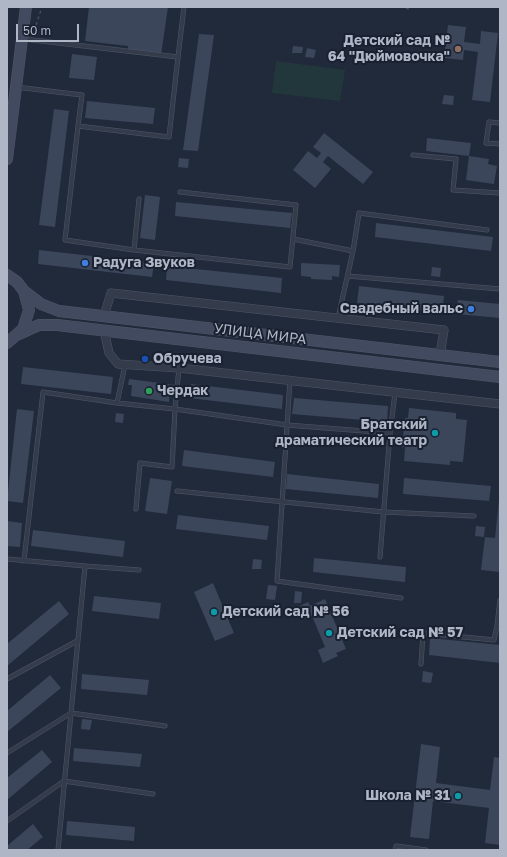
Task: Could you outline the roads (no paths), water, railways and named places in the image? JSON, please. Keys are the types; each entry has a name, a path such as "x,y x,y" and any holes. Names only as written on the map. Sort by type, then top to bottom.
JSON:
{"main road":[{"path":"7,159 21,39 23,7"},
{"path":"7,269 21,286 28,303 28,317 19,334 7,343"},
{"name":"УЛИЦА МИРА","path":"7,275 49,308 104,316 500,362"},
{"name":"УЛИЦА МИРА","path":"19,334 31,327 48,324 500,377"}],"street":[{"path":"104,316 111,293 444,330 440,355"},
{"path":"104,330 109,353 118,364 179,368 500,404"}],"lane":[{"path":"78,126 169,136 184,7"},
{"path":"21,39 178,57"},
{"path":"15,87 82,94 65,240 134,250 290,267 296,205 180,192"},
{"path":"500,123 489,122 486,143 500,144"},
{"path":"413,155 456,159 453,190 500,193"},
{"path":"134,250 139,200"},
{"path":"338,318 354,251 359,213 487,230"},
{"path":"293,240 354,251"},
{"path":"348,276 500,289"},
{"path":"117,402 125,365"},
{"path":"136,509 140,463 172,467 179,368"},
{"path":"290,380 277,581 401,598"},
{"path":"24,561 43,392 288,425 390,433"},
{"path":"380,557 390,433 396,392"},
{"path":"177,491 383,512 474,516"},
{"path":"7,559 139,570"},
{"path":"58,850 85,566"},
{"path":"421,664 423,633 494,640 498,626 500,600"},
{"path":"7,679 77,641"},
{"path":"7,753 71,713 166,726"},
{"path":"7,821 64,781 153,794"},
{"path":"395,850 396,846 426,850"}],"place":[{"name":"Детский сад № 64 \"Дюймовочка\"","path":"458,49"},
{"name":"Радуга Звуков","path":"85,263"},
{"name":"Свадебный вальс","path":"471,309"},
{"name":"Обручева","path":"145,359"},
{"name":"Чердак","path":"149,391"},
{"name":"Братский драматический театр","path":"435,433"},
{"name":"Детский сад № 56","path":"214,612"},
{"name":"Детский сад № 57","path":"329,633"},
{"name":"Школа № 31","path":"458,796"}]}
